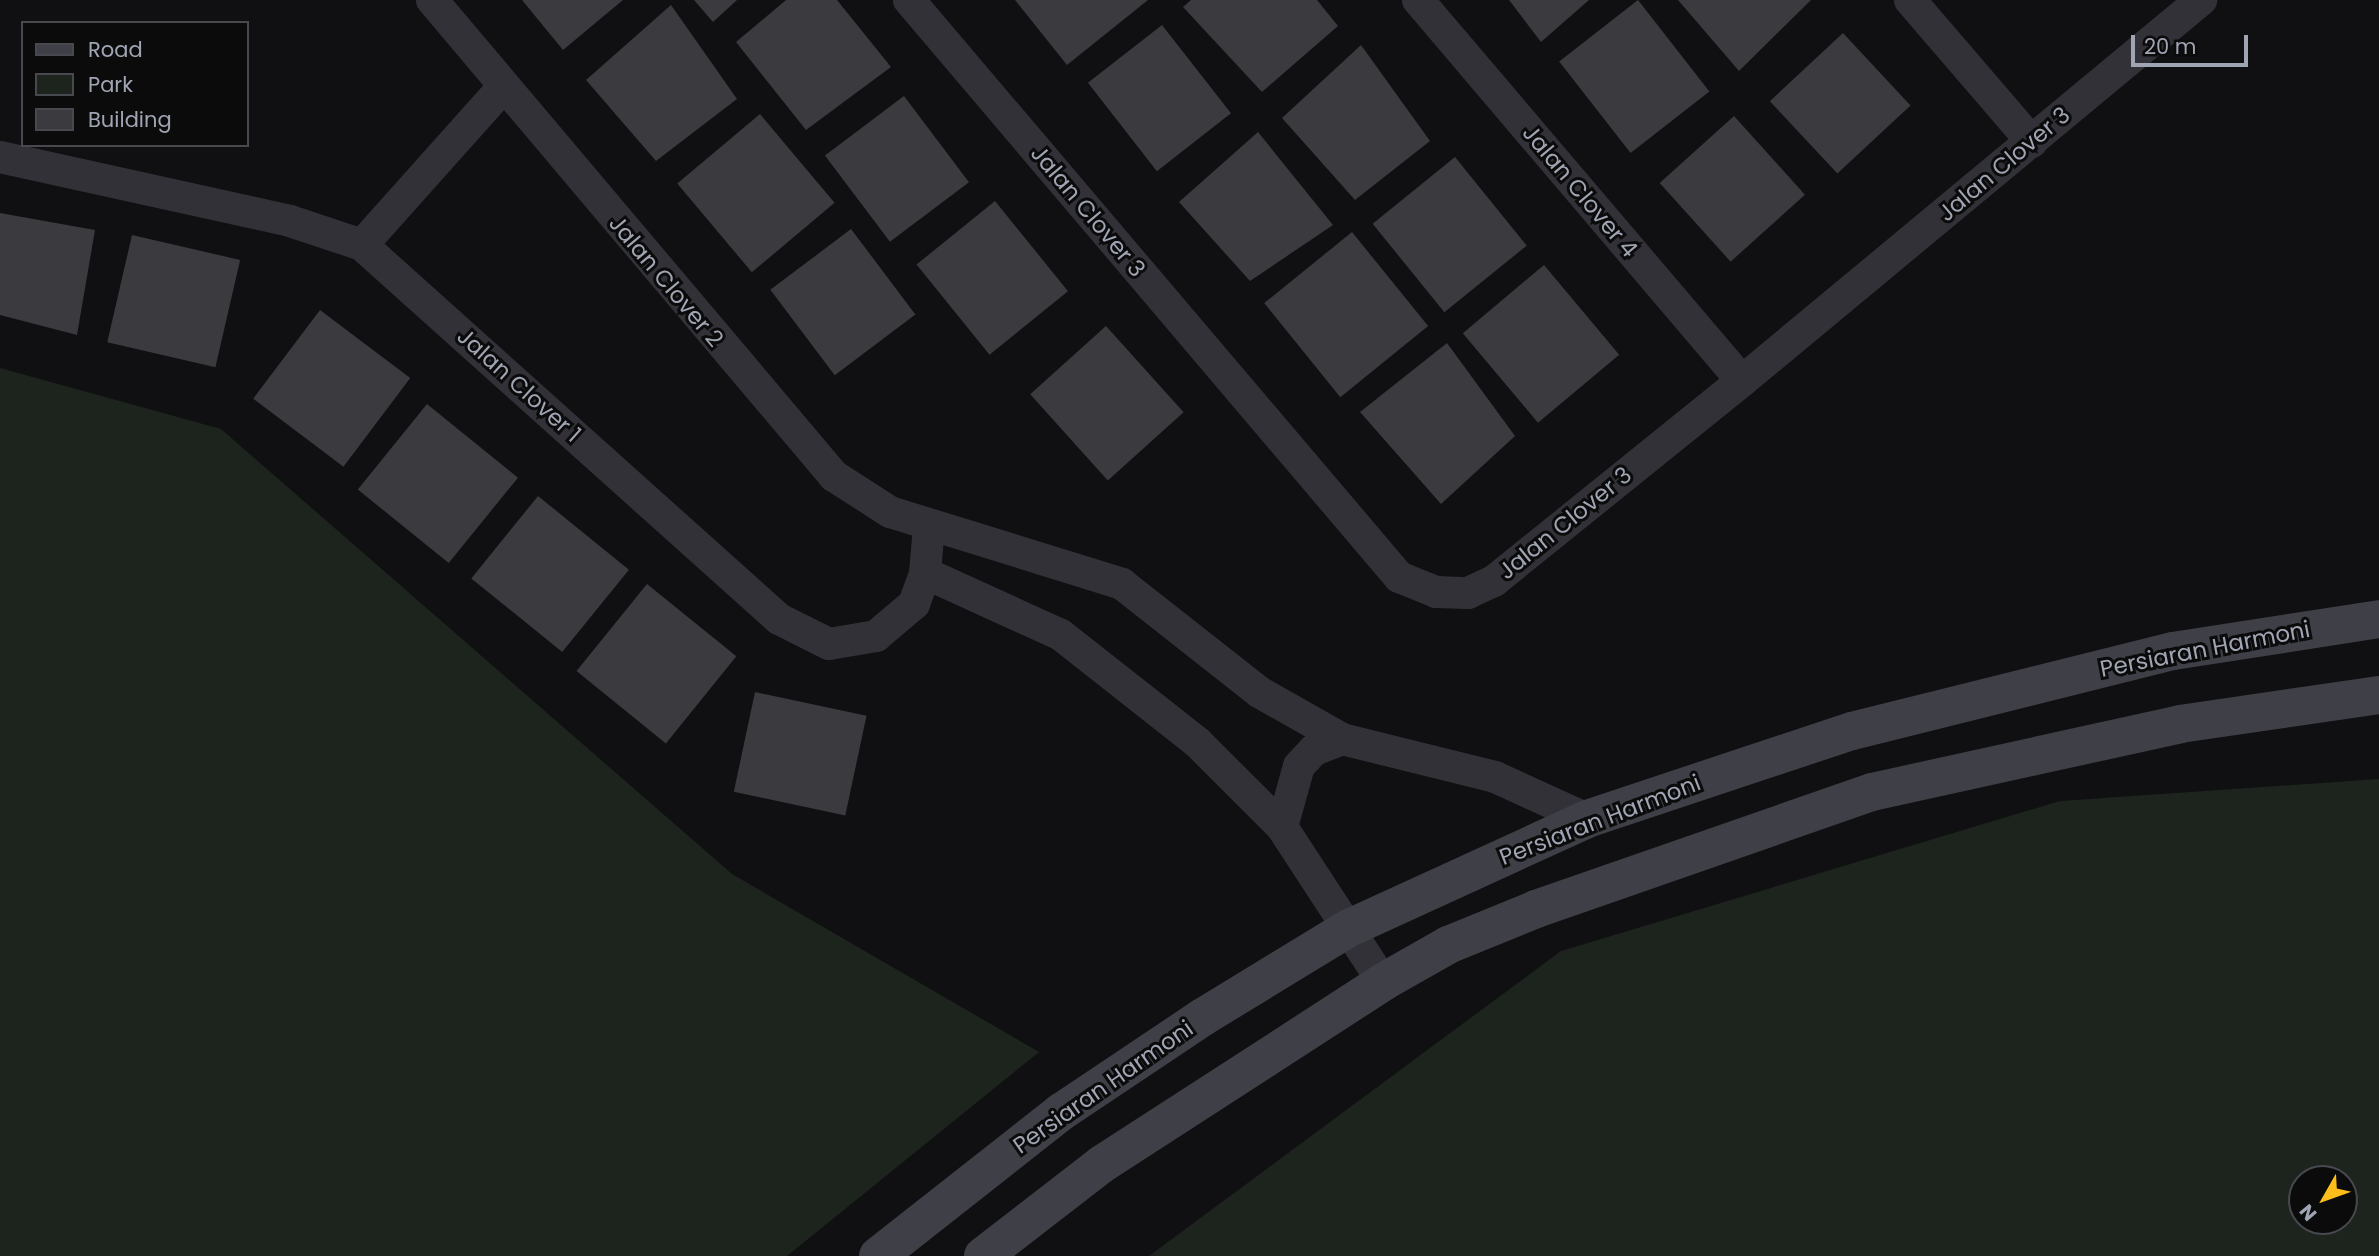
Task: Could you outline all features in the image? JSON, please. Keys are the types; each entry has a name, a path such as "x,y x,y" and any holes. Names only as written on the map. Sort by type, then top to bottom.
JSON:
{"street":[{"name":"Jalan Clover 2","path":"432,0 834,477 890,512 1122,584 1259,692 1342,739 1495,777 1587,820"},
{"name":"Jalan Clover 3","path":"909,0 1399,577 1436,592 1468,593 1494,581 1742,381 2201,0"},
{"name":"Jalan Clover 4","path":"1418,0 1742,381"},
{"path":"1910,0 2032,142"},
{"path":"362,245 504,86"},
{"name":"Jalan Clover 1","path":"0,157 290,220 362,245 779,619 829,645 876,636 914,604 925,573 929,526"},
{"path":"925,573 1097,658 1198,743 1282,827 1383,982"},
{"name":"Persiaran Harmoni","path":"878,1256 1061,1112 1347,929 1587,820 1852,731 2172,650 2379,619"},
{"path":"983,1256 1102,1164 1383,982 1448,945 1536,909 1872,792 2180,724 2379,695"},
{"path":"1282,827 1298,766 1314,750 1342,739"}],"green space":[{"path":"0,368 221,429 732,874 1039,1052 787,1256 0,1256"},
{"path":"2379,779 2379,1256 1149,1256 1561,951 2060,801"}],"building":[{"path":"522,0 623,0 563,50"},
{"path":"694,0 737,0 713,22"},
{"path":"786,0 837,0 891,67 806,130 736,42"},
{"path":"1015,0 1148,0 1067,65"},
{"path":"1191,0 1317,0 1338,26 1262,92 1183,7"},
{"path":"1509,0 1589,0 1541,42"},
{"path":"1638,0 1709,91 1631,153 1559,62"},
{"path":"1678,0 1811,0 1739,71"},
{"path":"671,5 737,99 656,161 586,80"},
{"path":"1162,25 1231,113 1157,171 1088,83"},
{"path":"1843,33 1911,105 1837,174 1770,101"},
{"path":"1361,45 1430,141 1355,200 1282,118"},
{"path":"904,96 969,182 890,242 825,156"},
{"path":"760,114 835,203 752,272 677,183"},
{"path":"1734,116 1805,195 1731,262 1660,183"},
{"path":"1258,132 1333,225 1250,281 1179,202"},
{"path":"1455,157 1527,246 1444,312 1373,224"},
{"path":"995,201 1068,291 990,355 917,265"},
{"path":"0,213 95,230 77,335 0,315"},
{"path":"851,229 915,314 835,375 770,290"},
{"path":"1352,232 1428,326 1340,397 1264,303"},
{"path":"132,235 240,260 215,367 107,342"},
{"path":"1544,265 1619,355 1538,423 1463,333"},
{"path":"320,310 410,378 343,467 253,399"},
{"path":"1106,326 1184,412 1108,480 1030,394"},
{"path":"1447,343 1515,436 1441,504 1360,412"},
{"path":"427,404 518,478 449,563 358,489"},
{"path":"538,496 629,570 562,652 471,578"},
{"path":"647,584 736,656 666,743 577,671"},
{"path":"755,692 867,716 845,815 734,792"}]}
